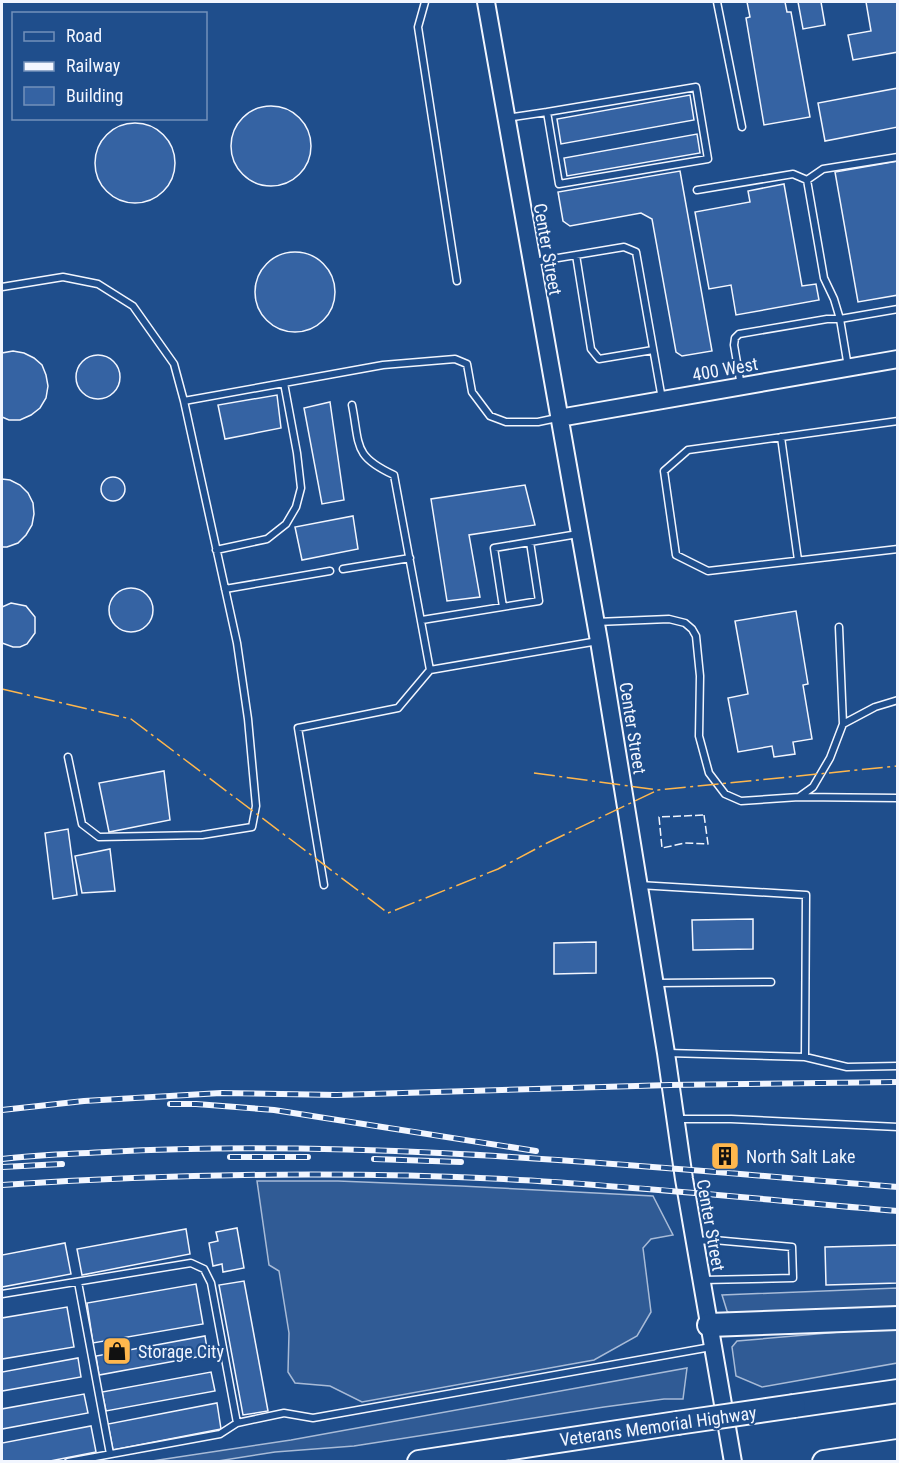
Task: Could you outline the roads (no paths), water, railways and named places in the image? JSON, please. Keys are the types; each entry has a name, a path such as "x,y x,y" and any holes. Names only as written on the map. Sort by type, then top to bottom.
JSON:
{"highway":[{"path":"709,1325 897,1318"},
{"name":"Veterans Memorial Highway","path":"419,1461 897,1390"},
{"path":"824,1461 897,1451"}],"main road":[{"name":"Center Street","path":"486,2 595,622 655,983 694,1241 733,1461"},
{"name":"400 West","path":"559,418 897,359"}],"lane":[{"path":"425,2 418,27 457,281"},
{"path":"717,2 742,127"},
{"path":"506,118 696,87 708,159 559,184 547,112"},
{"path":"807,180 823,169 897,156"},
{"path":"697,190 793,174 807,180"},
{"path":"807,180 824,278 840,319 848,368"},
{"path":"531,262 624,247 636,252 662,400"},
{"path":"576,255 591,349 600,359 653,350"},
{"path":"2,287 63,277 98,284 133,306 174,364 237,643 248,719 256,806 252,827 202,835 99,837 82,824 68,757"},
{"path":"741,386 734,345 735,338 739,334 897,309"},
{"path":"184,401 383,365 455,359 466,364 472,392 490,416 506,422 538,422 559,418"},
{"path":"216,550 267,539 286,524 296,507 301,488 284,383"},
{"path":"352,405 365,459 394,475 430,670"},
{"path":"897,421 688,450 664,471 676,555 708,571 897,549"},
{"path":"781,437 798,561"},
{"path":"503,607 494,548 580,534"},
{"path":"422,620 539,601 530,542"},
{"path":"343,569 411,558"},
{"path":"225,589 330,571"},
{"path":"595,622 669,620 685,623 696,636 700,676 699,736 709,773 725,794 741,801 799,797 897,798"},
{"path":"799,797 813,787 830,758 843,724 839,627"},
{"path":"324,885 298,728 398,708 430,670 598,641"},
{"path":"843,724 874,706 897,700"},
{"path":"639,885 806,895 805,1057"},
{"path":"655,983 771,982"},
{"path":"666,1053 805,1057 846,1067 897,1066"},
{"path":"675,1119 731,1119 897,1127"},
{"path":"694,1241 714,1240 792,1247 793,1278 701,1280"},
{"path":"2,1294 191,1263 204,1269 211,1283 237,1423"},
{"path":"78,1282 110,1454"},
{"path":"68,1461 220,1434 237,1423 284,1413 313,1418 713,1347"}],"railway":[{"path":"2,1110 84,1101 221,1093 337,1095 670,1085 898,1082"},
{"path":"170,1104 274,1110 536,1151"},
{"path":"2,1159 106,1152 205,1149 403,1151 601,1163 898,1187"},
{"path":"230,1157 308,1157"},
{"path":"374,1159 461,1162"},
{"path":"2,1167 62,1164"},
{"path":"2,1185 127,1178 378,1175 603,1185 898,1211"}],"place":[{"name":"North Salt Lake","path":"725,1156"},
{"name":"Storage City","path":"117,1351"}]}
